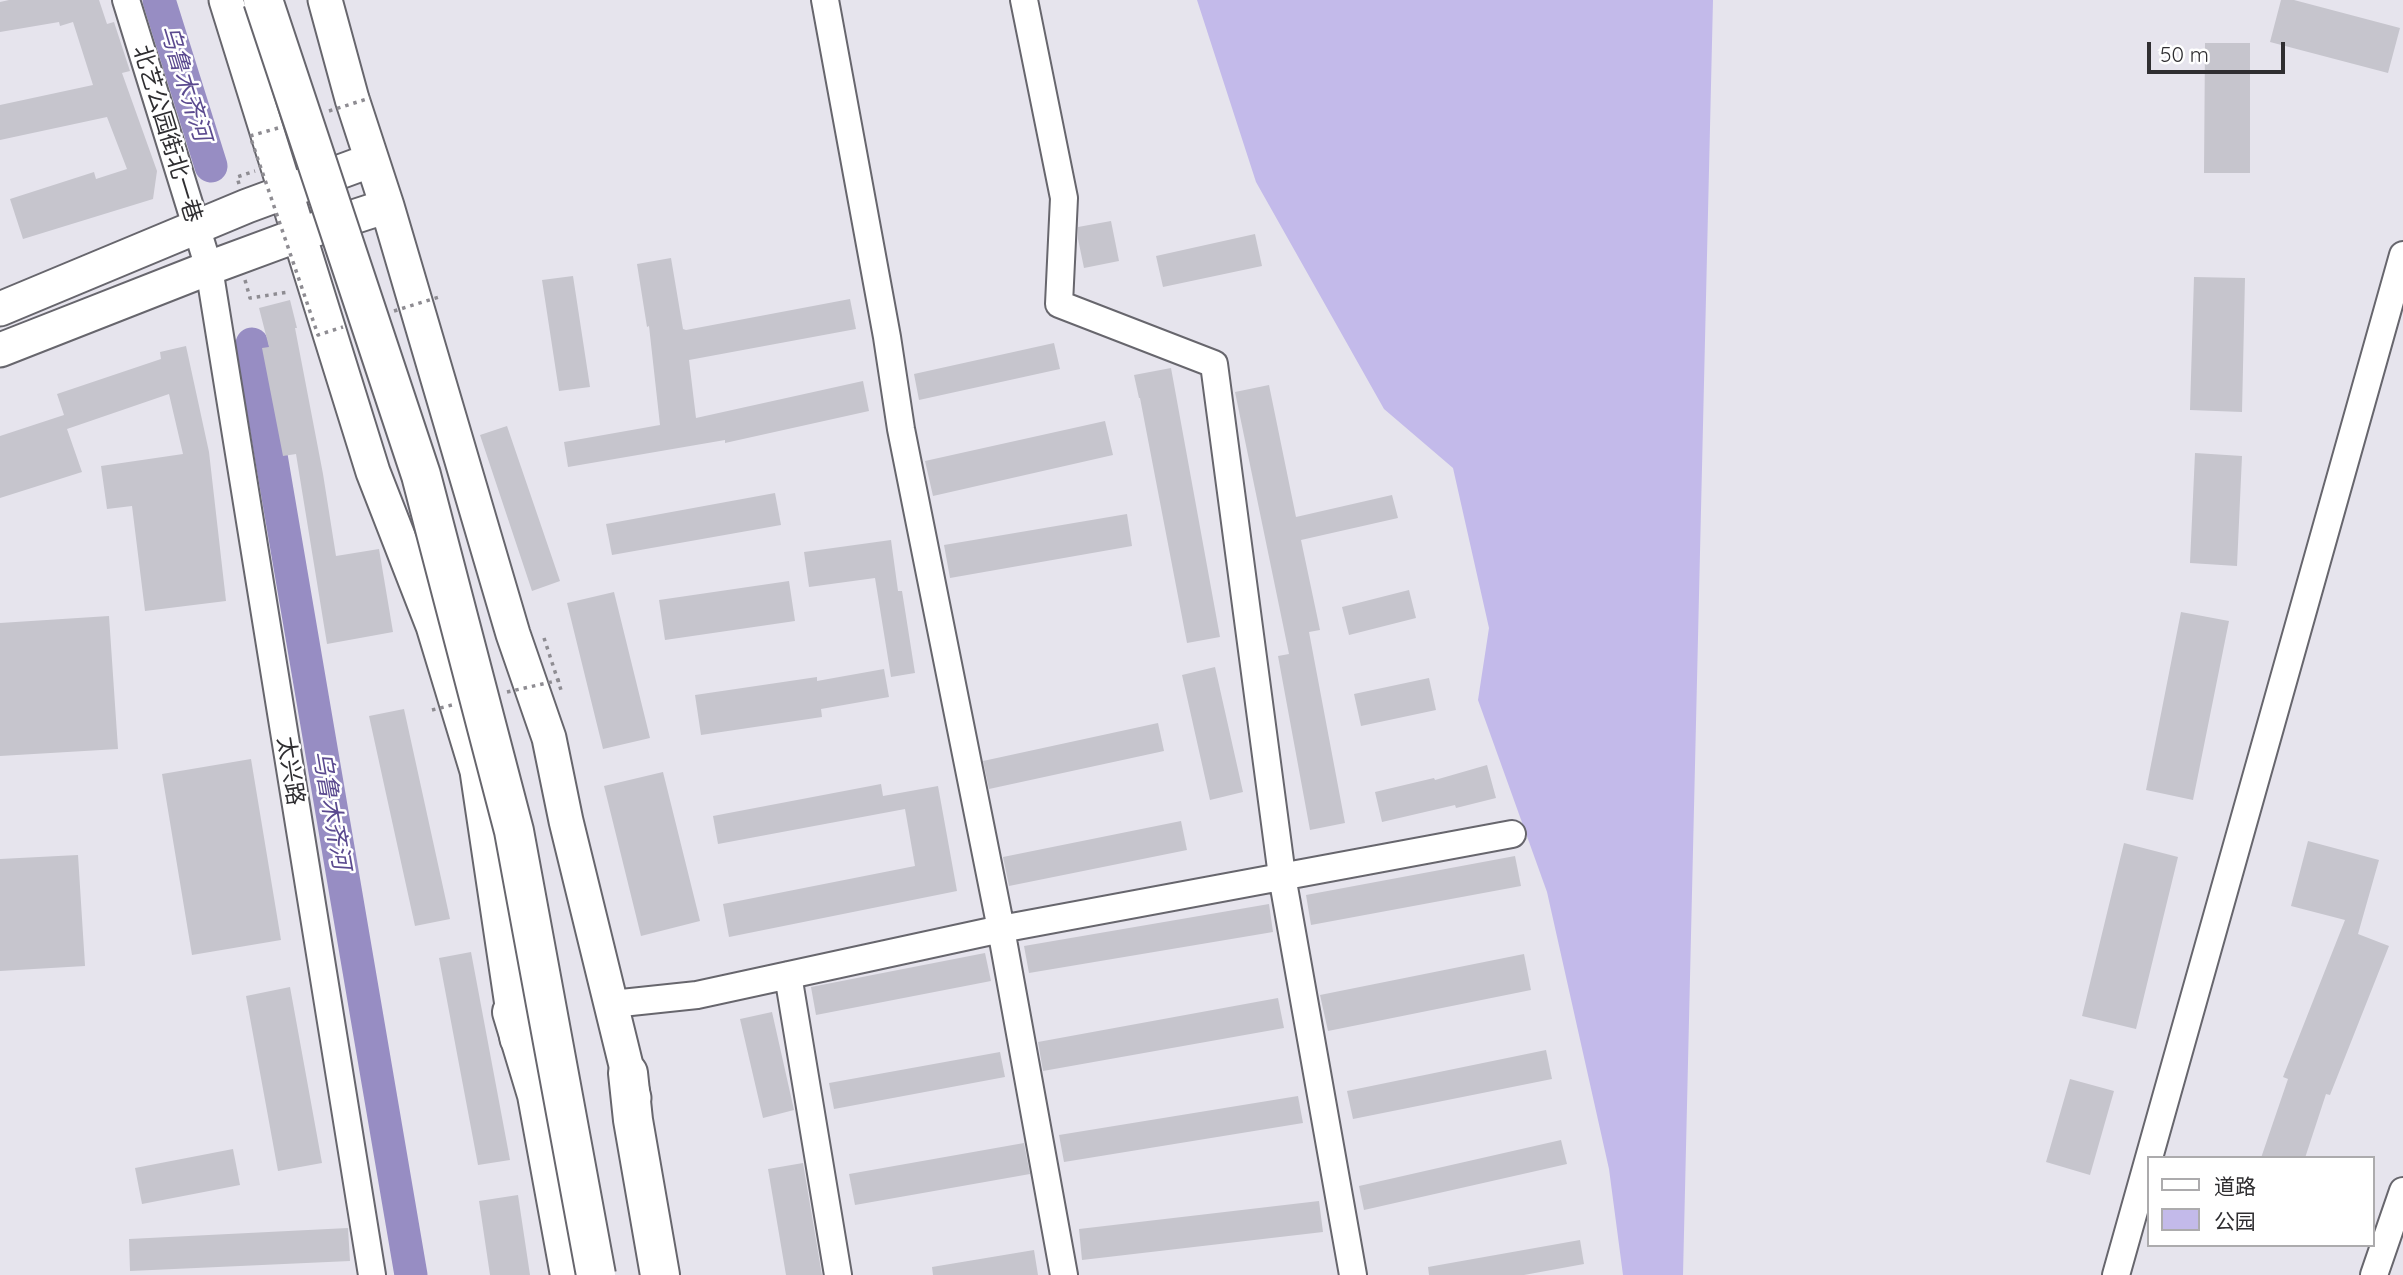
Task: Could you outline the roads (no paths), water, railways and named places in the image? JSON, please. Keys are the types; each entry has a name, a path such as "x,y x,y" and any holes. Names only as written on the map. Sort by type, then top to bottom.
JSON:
{"highway":[{"path":"263,0 428,502 514,831 596,1275"},
{"path":"290,0 441,455 534,812 620,1275"},
{"path":"513,1012 537,1095 570,1275"},
{"path":"628,1073 633,1120 660,1275"}],"main road":[{"path":"226,0 373,472 433,626 477,771 551,1275"},
{"path":"325,0 352,99 387,206 513,634 549,738 566,821 652,1166 669,1275"},
{"path":"0,309 285,191 372,160"},
{"path":"0,350 209,268 387,206"}],"street":[{"name":"北艺公园街北一巷","path":"126,0 209,268"},
{"path":"825,0 887,337 901,429 1002,929 1064,1275"},
{"path":"1024,0 1063,198 1059,304 1214,364 1282,876 1353,1275"},
{"path":"2149,1156 2403,255"},
{"name":"太兴路","path":"209,268 372,1275"},
{"path":"612,1004 697,995 1002,929 1512,834"},
{"path":"788,975 838,1275"},
{"path":"2116,1275 2148,1161"},
{"path":"2374,1275 2403,1191"}],"waterway":[{"name":"乌鲁木齐河","path":"159,0 211,166"},
{"name":"乌鲁木齐河","path":"252,344 411,1275"}]}
